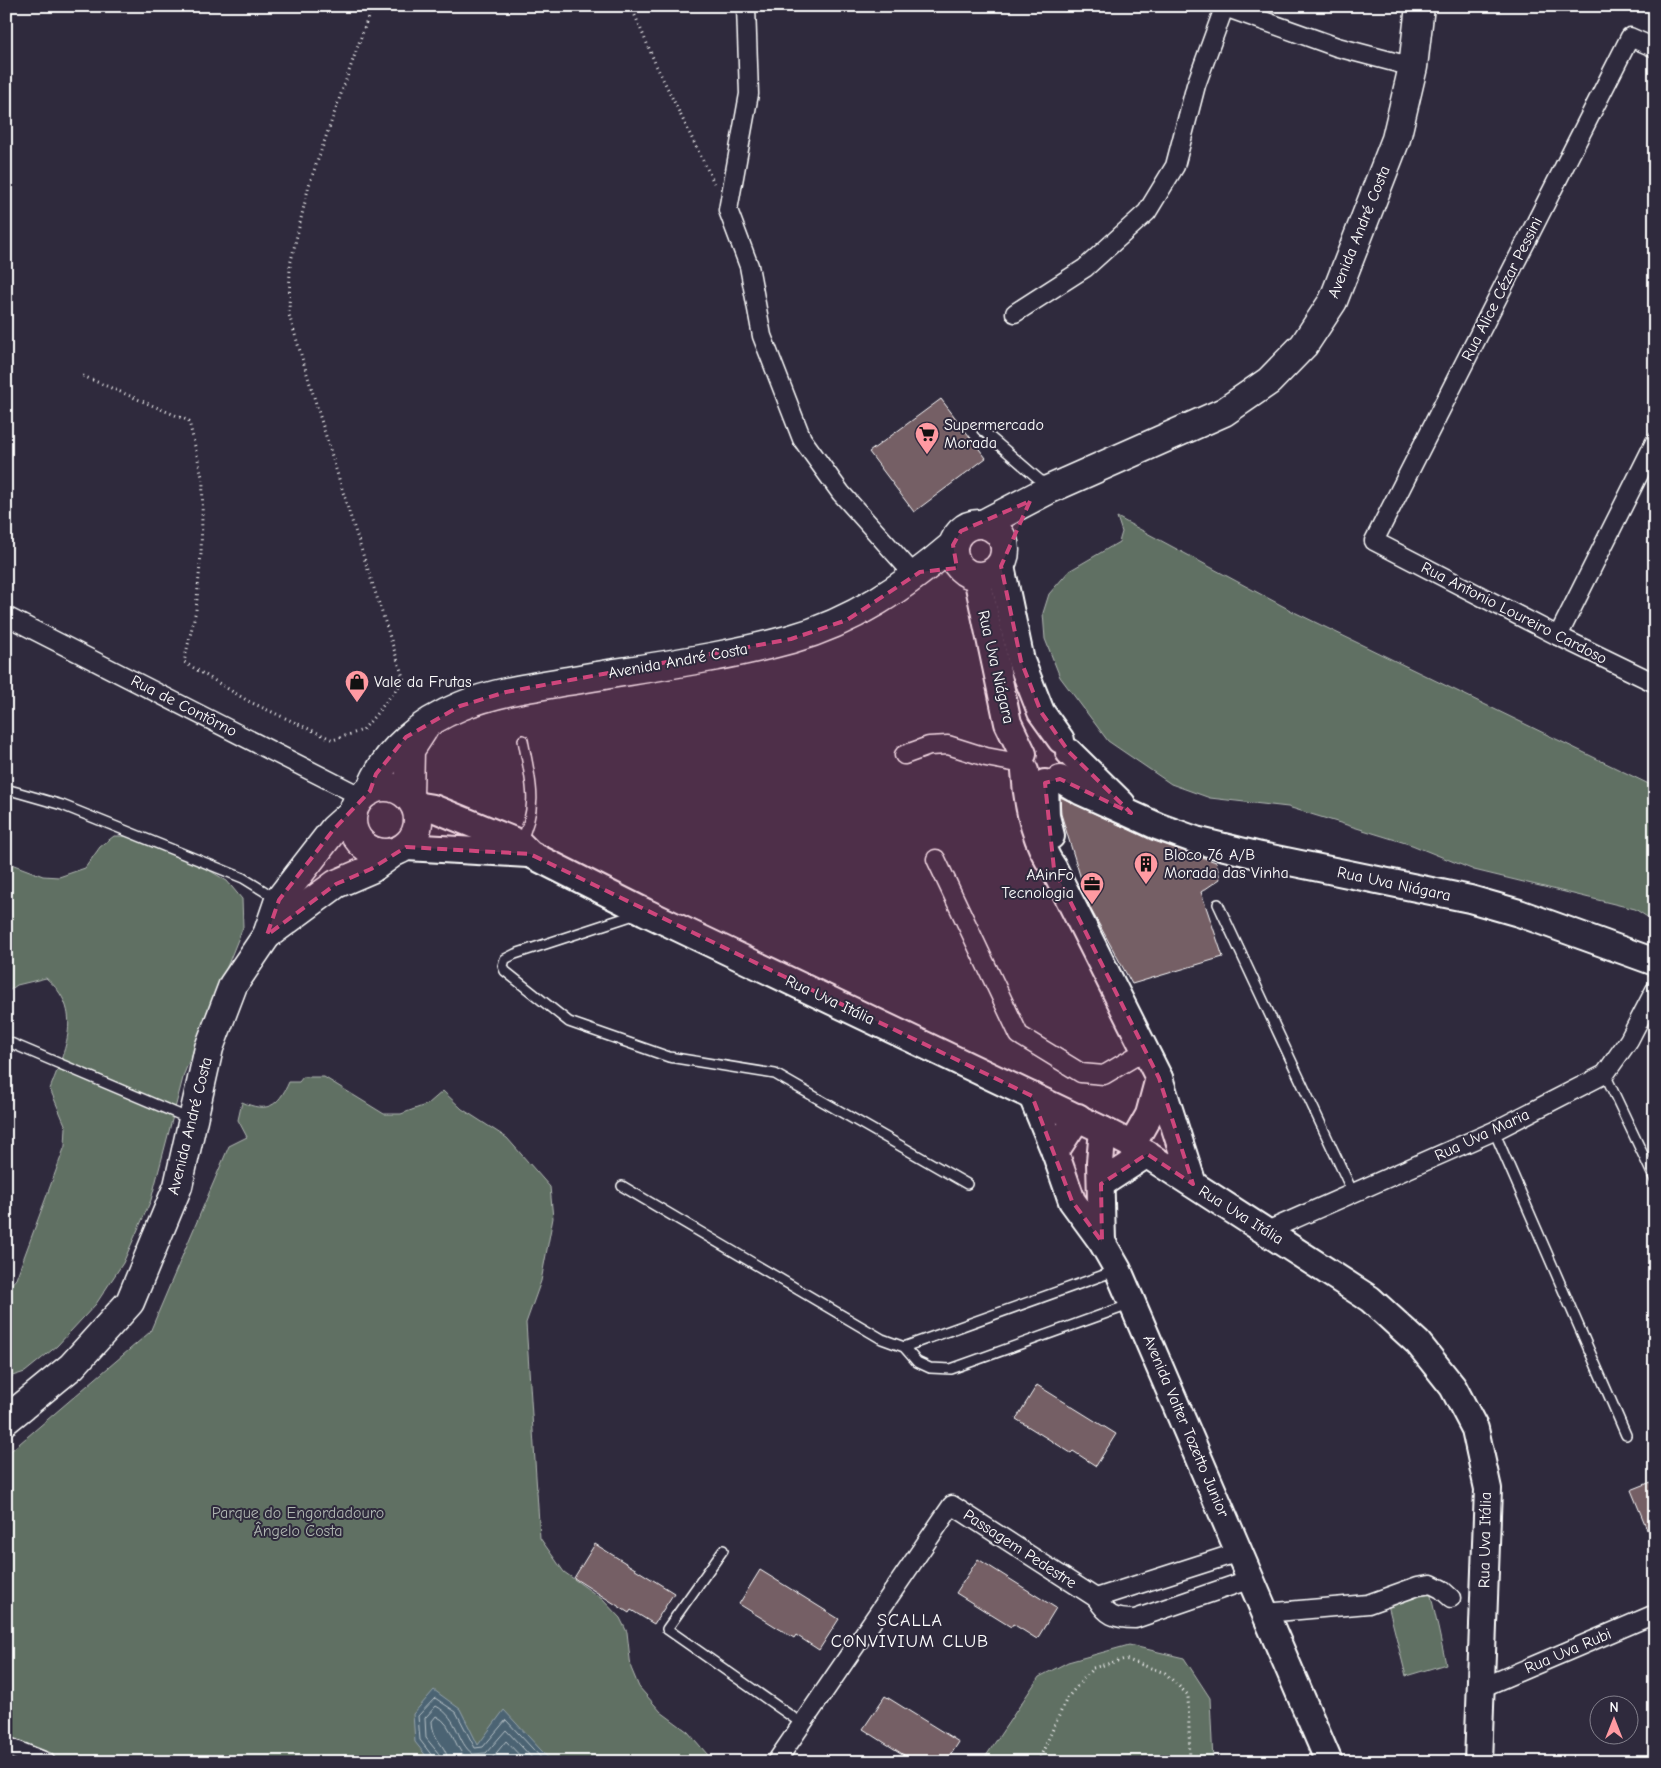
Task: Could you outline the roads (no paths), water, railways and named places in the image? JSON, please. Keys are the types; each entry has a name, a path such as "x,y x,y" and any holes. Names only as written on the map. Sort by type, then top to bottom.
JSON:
{"main road":[{"name":"Avenida André Costa","path":"6,1420 72,1366 130,1302 178,1186 209,1048 233,985 267,934 279,900 334,829 362,800 376,774 406,737 460,706 506,692 726,653 791,639 847,620 918,574 979,563 961,531 968,526 983,524 1040,495 1224,412 1269,380 1304,345 1333,301 1396,139 1413,68 1420,6"},
{"path":"979,563 1040,495"},
{"path":"979,563 1006,550 999,533 983,524"},
{"name":"Avenida André Costa","path":"412,801 410,750 427,725"},
{"path":"383,787 397,789 412,801 418,816 418,828 414,838 399,850 376,852 361,843 353,829 362,800 383,787"},
{"name":"Avenida André Costa","path":"267,934 336,884 371,869 399,850"}],"street":[{"path":"746,6 749,94 728,210 749,266 762,336 802,439 841,493 918,574"},
{"path":"1014,313 1084,268 1147,212 1175,166 1196,86 1223,7 1337,47 1413,68"},
{"name":"Rua Alice Cézar Pessini","path":"1374,541 1630,36 1655,48"},
{"path":"1558,636 1655,442"},
{"name":"Rua Antonio Loureiro Cardoso","path":"1374,541 1558,636 1655,683"},
{"name":"Rua Uva Niágara","path":"979,563 1041,712 1065,746 1131,813"},
{"name":"Rua Uva Niágara","path":"979,563 1008,723 1035,770 1196,840 1486,904 1527,916 1655,962"},
{"name":"Rua de Contôrno","path":"6,616 362,800"},
{"path":"904,755 929,746 948,746 1035,770 1069,767 1065,746 1046,736 1038,737 1026,747 1035,770"},
{"name":"Rua Uva Itália","path":"1035,770 1026,801 1043,853 1054,869 1159,1078 1193,1184"},
{"name":"Rua Uva Itália","path":"412,801 433,808 645,912 1078,1117 1139,1149 1370,1299 1418,1343 1453,1387 1475,1429 1488,1489 1478,1762"},
{"name":"Rua Uva Itália","path":"399,850 521,850"},
{"path":"936,859 1019,1035 1081,1073 1104,1075 1146,1050"},
{"name":"Rua Uva Maria","path":"1267,1231 1494,1131 1605,1074 1629,1040 1655,990"},
{"path":"1101,1184 1139,1149 1159,1078"},
{"name":"Avenida Valter Tozetto Junior","path":"1032,1096 1055,1152 1072,1201 1102,1242 1118,1270 1329,1762"},
{"path":"1055,1152 1078,1117"},
{"name":"Avenida Valter Tozetto Junior","path":"1102,1242 1100,1162 1103,1130"},
{"name":"Passagem Pedestre","path":"776,1762 801,1723 884,1607 952,1505 1096,1598 1103,1609 1117,1619 1135,1619 1251,1579"},
{"path":"1096,1598 1239,1552"},
{"path":"1265,1613 1368,1604 1418,1586 1431,1584 1441,1589 1451,1598"},
{"name":"Rua Uva Rubi","path":"1481,1688 1655,1614"},
{"path":"6,1746 46,1762"}],"lane":[{"path":"982,430 1040,495"},
{"path":"521,850 529,825 533,795 523,740"},
{"path":"6,789 62,805 243,878 279,900"},
{"path":"1218,904 1353,1193"},
{"path":"645,912 515,954 505,959 503,966 505,971 569,1022 669,1057 775,1074 967,1184"},
{"path":"6,1041 193,1120"},
{"path":"1605,1074 1655,1180"},
{"path":"1494,1131 1626,1435"},
{"path":"622,1186 882,1339 904,1348 916,1362 930,1368 951,1369 1133,1304"},
{"path":"904,1348 1118,1270"},
{"path":"723,1550 668,1629 801,1723"}],"water":[{"path":"434,1690 460,1709 478,1745 504,1710 552,1762 431,1762 415,1742 413,1714"}],"place":[{"name":"Supermercado Morada","path":"927,455"},
{"name":"Vale da Frutas","path":"357,703"},
{"name":"Bloco 76 A/B Morada das Vinha","path":"1146,885"},
{"name":"AAinFo Tecnologia","path":"1092,905"}],"district":[{"name":"SCALLA CONVIVIUM CLUB","path":"910,1630"}],"park label":[{"name":"Parque do Engordadouro Ângelo Costa","path":"298,1522"}]}
